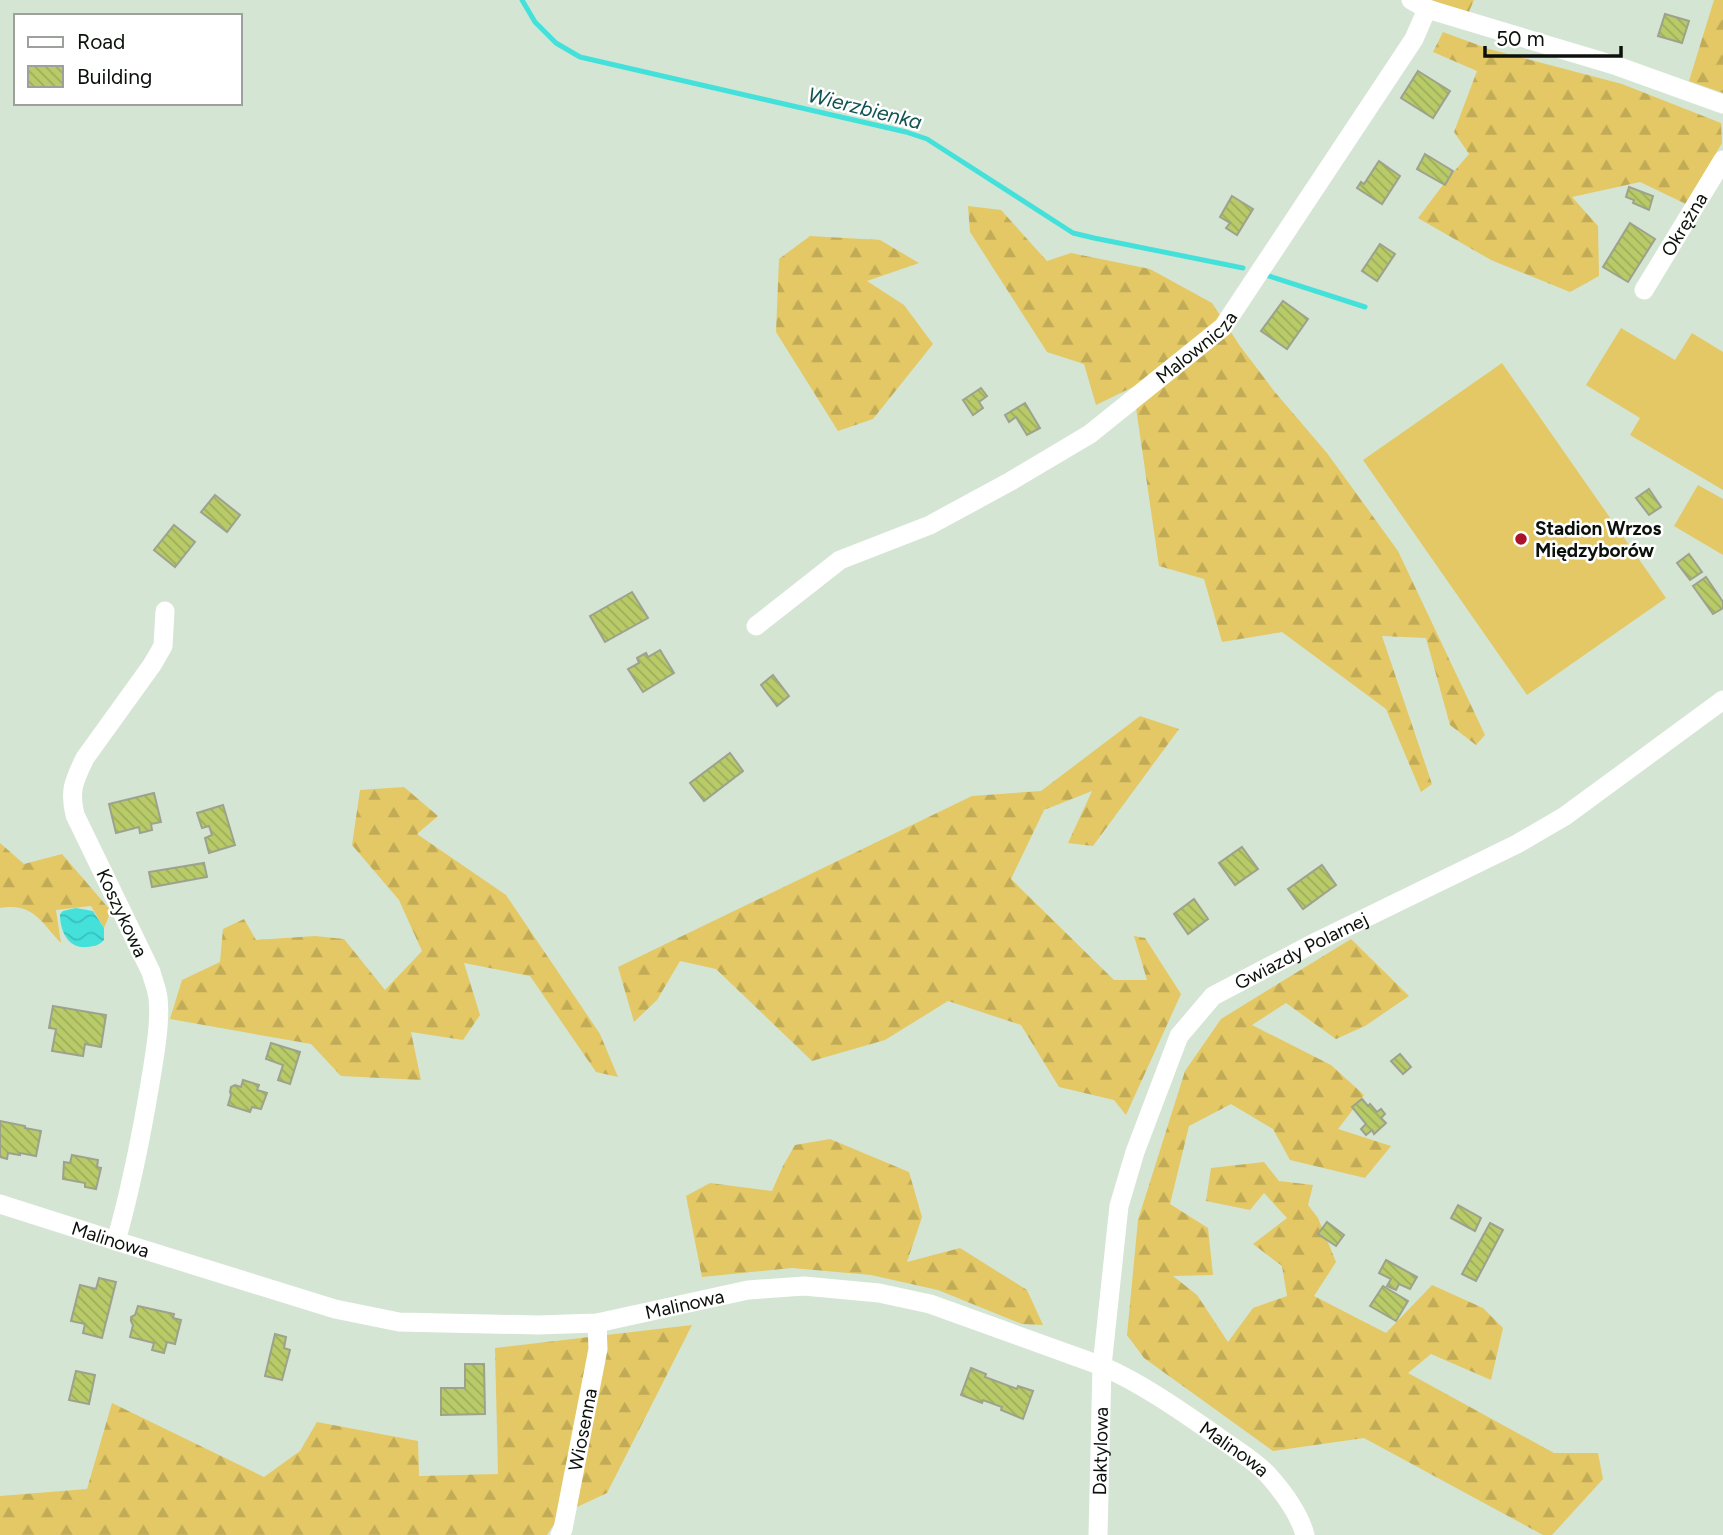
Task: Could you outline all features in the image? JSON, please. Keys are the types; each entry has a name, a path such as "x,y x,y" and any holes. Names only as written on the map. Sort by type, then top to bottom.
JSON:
{"street":[{"path":"1419,4 1617,66 1723,104"},
{"name":"Malownicza","path":"756,626 834,564 930,526 1090,434 1223,327 1414,39 1419,4"},
{"name":"Okrężna","path":"1644,290 1723,160"},
{"name":"Koszykowa","path":"116,1241 142,1133 154,1062 158,997 150,972 75,815 72,799 73,788 85,758 163,646 165,611"},
{"name":"Gwiazdy Polarnej","path":"1102,1366 1119,1206 1135,1152 1179,1036 1213,996 1316,942 1517,844 1565,816 1723,700"},
{"name":"Malinowa","path":"0,1204 335,1309 399,1322 538,1325 597,1323 748,1290 804,1286 879,1293 930,1304 1102,1366 1181,1411 1268,1474 1294,1509 1306,1535"},
{"name":"Wiosenna","path":"560,1535 598,1349 597,1323"},
{"name":"Daktylowa","path":"1098,1535 1102,1366"}],"green space":[{"path":"1432,0 1474,0 1468,14"},
{"path":"1714,0 1723,0 1723,93 1689,81"},
{"path":"1443,32 1489,49 1622,84 1721,123 1722,143 1686,204 1640,182 1572,197 1598,226 1599,276 1570,292 1491,260 1418,218 1469,154 1454,132 1477,71 1433,52"},
{"path":"968,206 1001,210 1047,261 1071,253 1150,269 1212,303 1240,346 1327,453 1398,551 1485,735 1476,745 1450,725 1426,638 1382,636 1432,784 1421,792 1386,709 1282,632 1222,642 1204,579 1159,566 1133,387 1096,405 1084,364 1047,352 970,232"},
{"path":"810,236 880,240 919,263 867,281 904,305 933,344 873,419 838,431 776,332 779,259"},
{"path":"1621,328 1675,360 1692,333 1723,352 1723,490 1630,435 1640,418 1586,385"},
{"path":"1502,363 1666,598 1527,695 1363,460"},
{"path":"1698,485 1723,499 1723,555 1674,526"},
{"path":"1140,716 1179,729 1093,846 1068,843 1092,791 1044,810 1011,879 1114,980 1147,980 1134,936 1145,938 1181,994 1126,1115 1114,1100 1059,1087 1021,1025 948,1001 885,1040 812,1061 716,969 680,961 657,1000 634,1022 618,967 972,796 1041,791"},
{"path":"404,787 438,816 417,834 506,895 600,1034 618,1077 596,1072 530,976 464,963 480,1015 463,1040 411,1032 421,1080 341,1076 311,1044 170,1019 182,980 220,962 223,929 244,919 256,940 315,936 344,939 385,990 422,951 399,900 352,845 360,790"},
{"path":"0,843 24,864 62,854 111,911 104,928 91,906 56,910 61,943 42,921 29,911 21,908 0,908"},
{"path":"1351,939 1409,996 1365,1026 1336,1039 1286,1003 1252,1025 1331,1065 1364,1095 1338,1129 1391,1146 1365,1178 1290,1160 1273,1129 1231,1104 1189,1126 1170,1204 1208,1228 1213,1275 1173,1276 1197,1295 1228,1342 1253,1308 1287,1296 1282,1266 1253,1244 1287,1218 1264,1193 1250,1210 1206,1201 1211,1168 1264,1162 1279,1181 1313,1185 1308,1205 1318,1218 1336,1262 1314,1296 1386,1333 1432,1285 1483,1308 1503,1328 1491,1380 1431,1354 1408,1373 1554,1453 1598,1453 1603,1479 1552,1535 1543,1535 1364,1438 1273,1451 1144,1358 1127,1335 1138,1220 1185,1071 1221,1019"},
{"path":"830,1139 909,1172 922,1217 907,1262 960,1248 1027,1290 1043,1325 1022,1324 938,1290 871,1275 792,1268 702,1277 686,1196 710,1183 772,1191 795,1145"},
{"path":"692,1325 607,1493 560,1515 547,1535 0,1535 0,1496 87,1489 112,1403 264,1477 300,1451 317,1422 418,1441 419,1476 498,1474 495,1348"}],"water":[{"path":"76,908 93,911 104,928 104,940 92,946 80,947 66,938 60,914"}],"building":[{"path":"1665,14 1689,21 1682,43 1658,36"},
{"path":"1418,71 1450,91 1433,118 1401,98"},
{"path":"1425,154 1453,171 1445,185 1417,169"},
{"path":"1379,161 1400,176 1382,204 1357,188 1361,182 1364,184"},
{"path":"1629,187 1653,196 1649,210 1626,197"},
{"path":"1232,196 1253,209 1237,235 1226,228 1230,223 1220,217"},
{"path":"1630,223 1655,239 1628,282 1603,267"},
{"path":"1380,244 1395,254 1377,281 1362,271"},
{"path":"1283,301 1308,319 1287,349 1261,331"},
{"path":"981,388 987,396 979,402 983,408 973,415 963,400"},
{"path":"1025,403 1040,428 1027,435 1016,417 1009,422 1005,415"},
{"path":"1649,489 1661,507 1649,515 1636,498"},
{"path":"215,495 240,515 227,532 201,512"},
{"path":"174,525 195,542 175,567 154,550"},
{"path":"1689,554 1702,572 1690,580 1677,563"},
{"path":"1706,577 1723,602 1723,608 1713,614 1693,586"},
{"path":"632,592 648,618 605,642 590,616"},
{"path":"660,650 674,673 643,692 628,669 639,663 637,658 646,653 648,657"},
{"path":"773,675 789,696 777,706 761,685"},
{"path":"730,753 743,771 704,801 690,783"},
{"path":"154,793 161,822 151,824 152,830 140,833 139,827 116,833 109,804"},
{"path":"223,805 235,845 209,853 205,838 212,835 209,826 202,828 197,813"},
{"path":"1242,847 1258,869 1235,885 1219,863"},
{"path":"204,863 207,877 152,887 149,872"},
{"path":"1322,865 1336,885 1303,909 1288,889"},
{"path":"1194,899 1208,919 1188,934 1174,914"},
{"path":"53,1006 106,1015 101,1047 85,1044 83,1056 52,1051 56,1029 49,1028"},
{"path":"271,1043 300,1052 290,1084 278,1080 283,1065 266,1059"},
{"path":"1400,1054 1411,1067 1403,1074 1391,1061"},
{"path":"243,1080 259,1085 257,1090 267,1093 261,1109 252,1107 250,1112 228,1105 231,1087 241,1087"},
{"path":"1362,1099 1377,1112 1381,1109 1385,1114 1381,1118 1386,1123 1374,1134 1372,1130 1366,1135 1361,1129 1366,1124 1352,1107"},
{"path":"0,1121 41,1131 36,1156 8,1153 7,1159 0,1157"},
{"path":"72,1155 98,1160 97,1167 101,1168 96,1189 85,1187 85,1183 63,1179 64,1162 70,1163"},
{"path":"1458,1205 1481,1218 1475,1231 1451,1218"},
{"path":"1327,1222 1344,1235 1336,1246 1318,1234"},
{"path":"1490,1223 1503,1230 1476,1281 1462,1274"},
{"path":"1386,1260 1417,1277 1410,1289 1399,1284 1396,1290 1387,1286 1391,1279 1379,1273"},
{"path":"99,1278 116,1282 102,1338 83,1333 85,1324 71,1321 80,1285 96,1289"},
{"path":"1383,1286 1408,1301 1396,1321 1370,1306"},
{"path":"138,1306 174,1314 173,1318 181,1320 175,1344 167,1342 164,1353 152,1350 154,1343 130,1337 133,1325 131,1317 135,1315"},
{"path":"275,1334 286,1337 284,1348 290,1350 282,1380 265,1376"},
{"path":"465,1364 484,1364 485,1414 441,1415 441,1388 465,1388"},
{"path":"971,1368 986,1374 985,1377 1017,1389 1018,1386 1033,1391 1023,1419 1001,1410 1002,1407 961,1395"},
{"path":"76,1371 95,1375 89,1404 69,1400"}],"waterway":[{"name":"Wierzbienka","path":"522,0 535,22 556,43 580,57 906,132 927,139 1073,233 1243,268"},
{"name":"Wierzbienka","path":"1269,276 1365,307"}],"place":[{"name":"Stadion Wrzos Międzyborów","path":"1521,539"}]}
